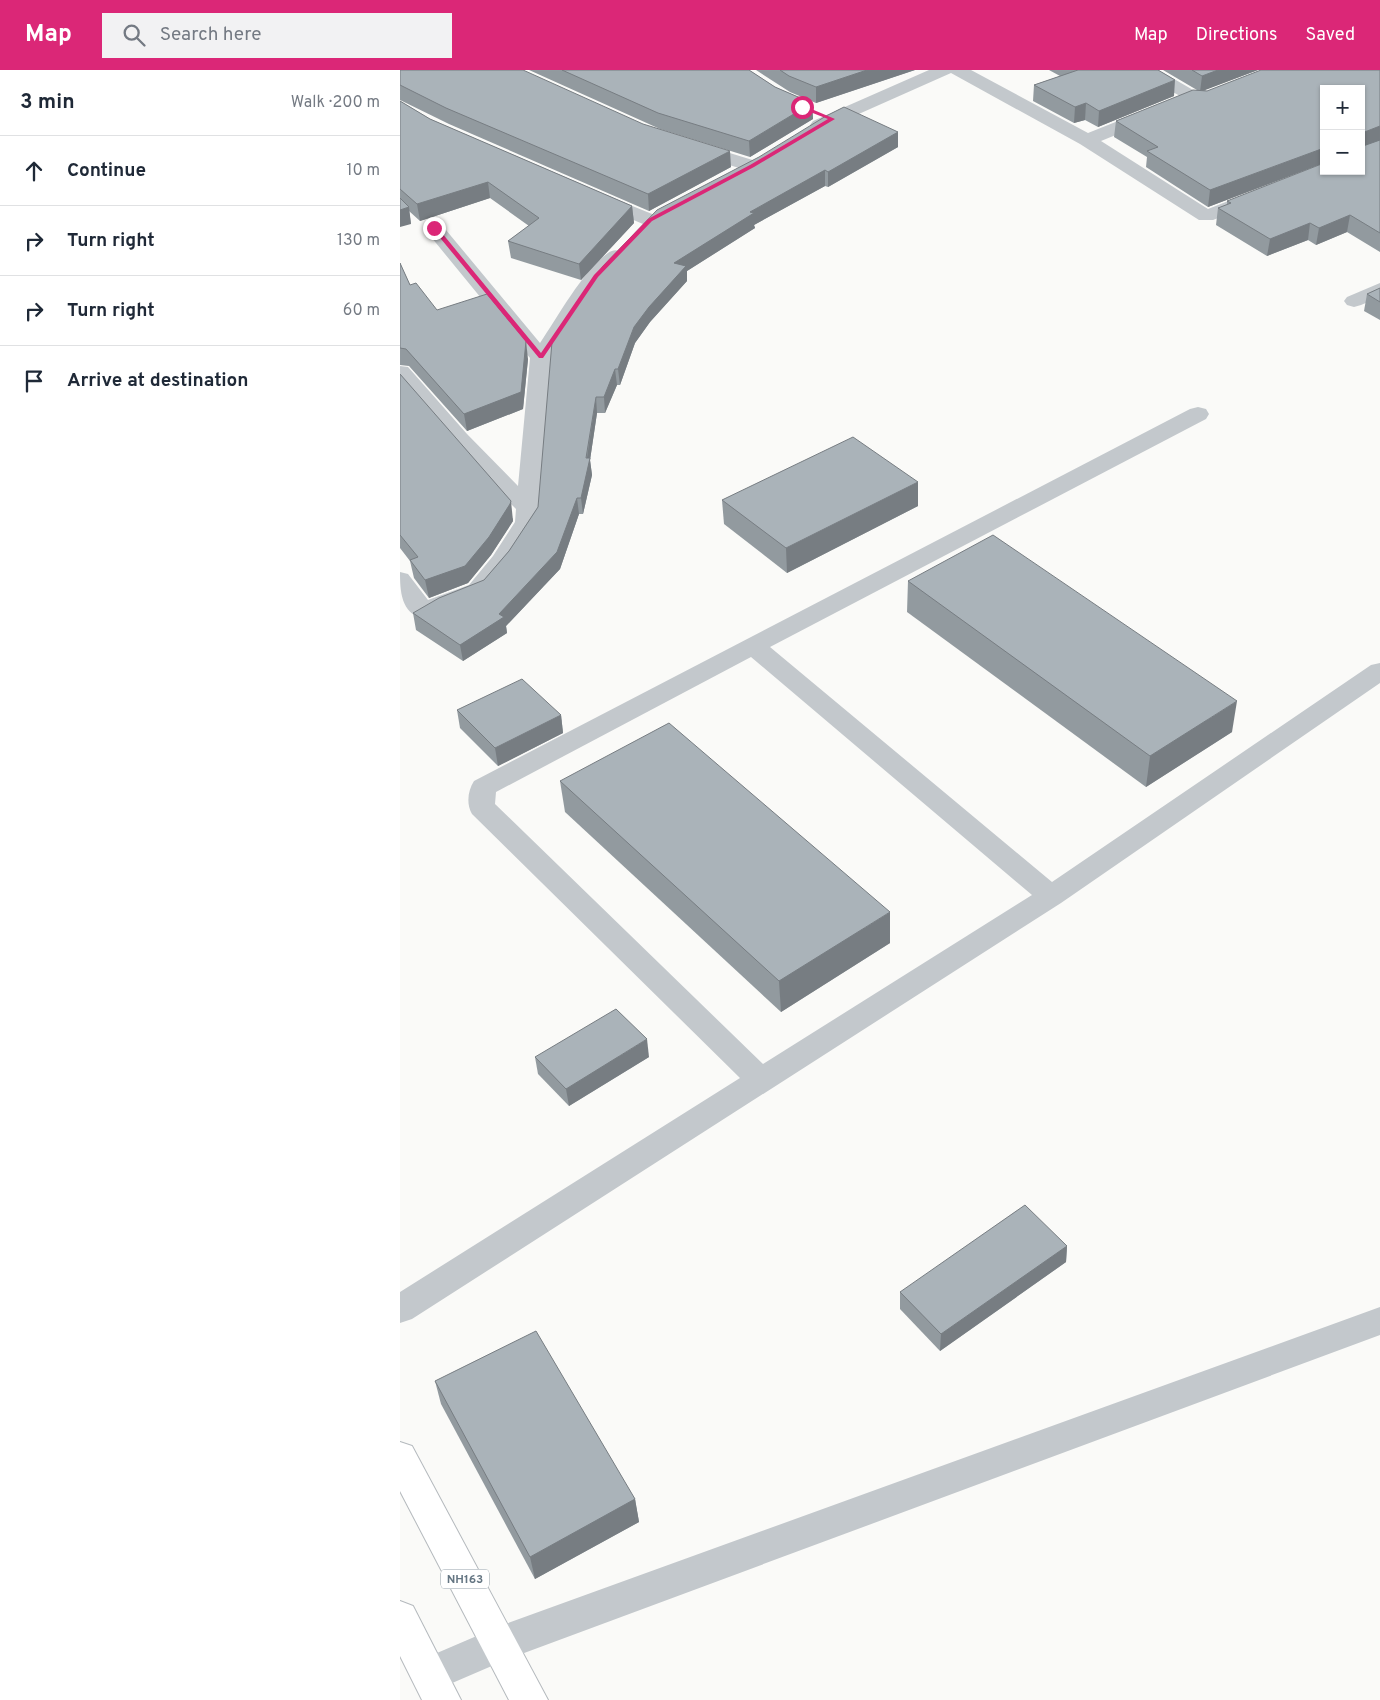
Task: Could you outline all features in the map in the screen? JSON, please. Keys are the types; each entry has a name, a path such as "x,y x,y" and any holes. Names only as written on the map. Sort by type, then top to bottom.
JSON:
{"highway":[{"name":"NH163","path":"400,1457 529,1700"},
{"path":"400,1618 436,1688"}],"street":[{"path":"802,135 833,119 944,70"},
{"path":"958,70 1087,140 1206,216 1320,172"},
{"path":"1156,76 1199,101 1279,70"},
{"path":"1087,140 1192,97"},
{"path":"810,110 833,119"},
{"path":"679,144 761,161 727,180"},
{"path":"400,579 423,611 477,590 502,561 527,522 526,508 541,357 596,276 646,226 577,189"},
{"path":"434,228 541,357"},
{"path":"1354,301 1380,289"},
{"path":"400,372 459,439 526,508"},
{"path":"761,1080 481,807 483,787 1198,414"},
{"path":"753,646 1051,896"},
{"path":"400,1309 1051,896 1380,671"},
{"path":"436,1688 500,1644 1380,1321"}],"building":[{"path":"400,70 523,70 643,124 730,151 648,194 446,108 400,85"},
{"path":"562,70 749,70 775,87 812,103 749,141 658,113"},
{"path":"780,70 867,70 816,87 789,76"},
{"path":"1078,70 1158,70 1175,80 1099,111 1086,103 1075,107 1034,85"},
{"path":"1192,70 1218,70 1202,76"},
{"path":"1261,70 1380,70 1380,126 1365,132 1365,85 1320,85 1320,149 1210,190 1147,151 1158,147 1116,121 1193,90 1207,91"},
{"path":"400,101 430,119 632,206 579,264 508,241 539,218 488,182 417,204 400,189"},
{"path":"844,107 898,132 828,172 825,170 750,212 754,213 674,263 686,266 649,307 634,327 618,369 615,369 604,397 596,397 586,458 590,458 581,498 577,498 557,552 499,614 504,617 460,645 413,613 439,598 484,580 509,551 538,507 552,342 603,266 657,210 759,157"},
{"path":"1380,140 1380,233 1350,215 1319,228 1310,223 1270,239 1218,208 1231,203 1227,201 1320,165 1320,175 1365,175 1365,145"},
{"path":"400,198 409,207 400,210"},
{"path":"400,263 410,285 416,283 437,310 487,294 526,341 521,392 464,414 406,349 400,348"},
{"path":"1380,288 1380,302 1367,294"},
{"path":"400,374 511,501 489,537 465,566 425,580 410,560 418,557 400,535"},
{"path":"853,437 918,482 786,548 722,500"},
{"path":"993,535 1237,701 1150,756 908,581"},
{"path":"522,679 561,715 495,748 457,710"},
{"path":"669,723 890,912 779,981 560,781"},
{"path":"616,1009 647,1039 566,1089 535,1057"},
{"path":"1025,1205 1067,1246 941,1334 900,1292"},
{"path":"536,1331 635,1499 530,1557 435,1381"}],"route":[{"path":"434,228 541,357 596,276 650,220 752,166 819,125 833,119 802,107"}]}
